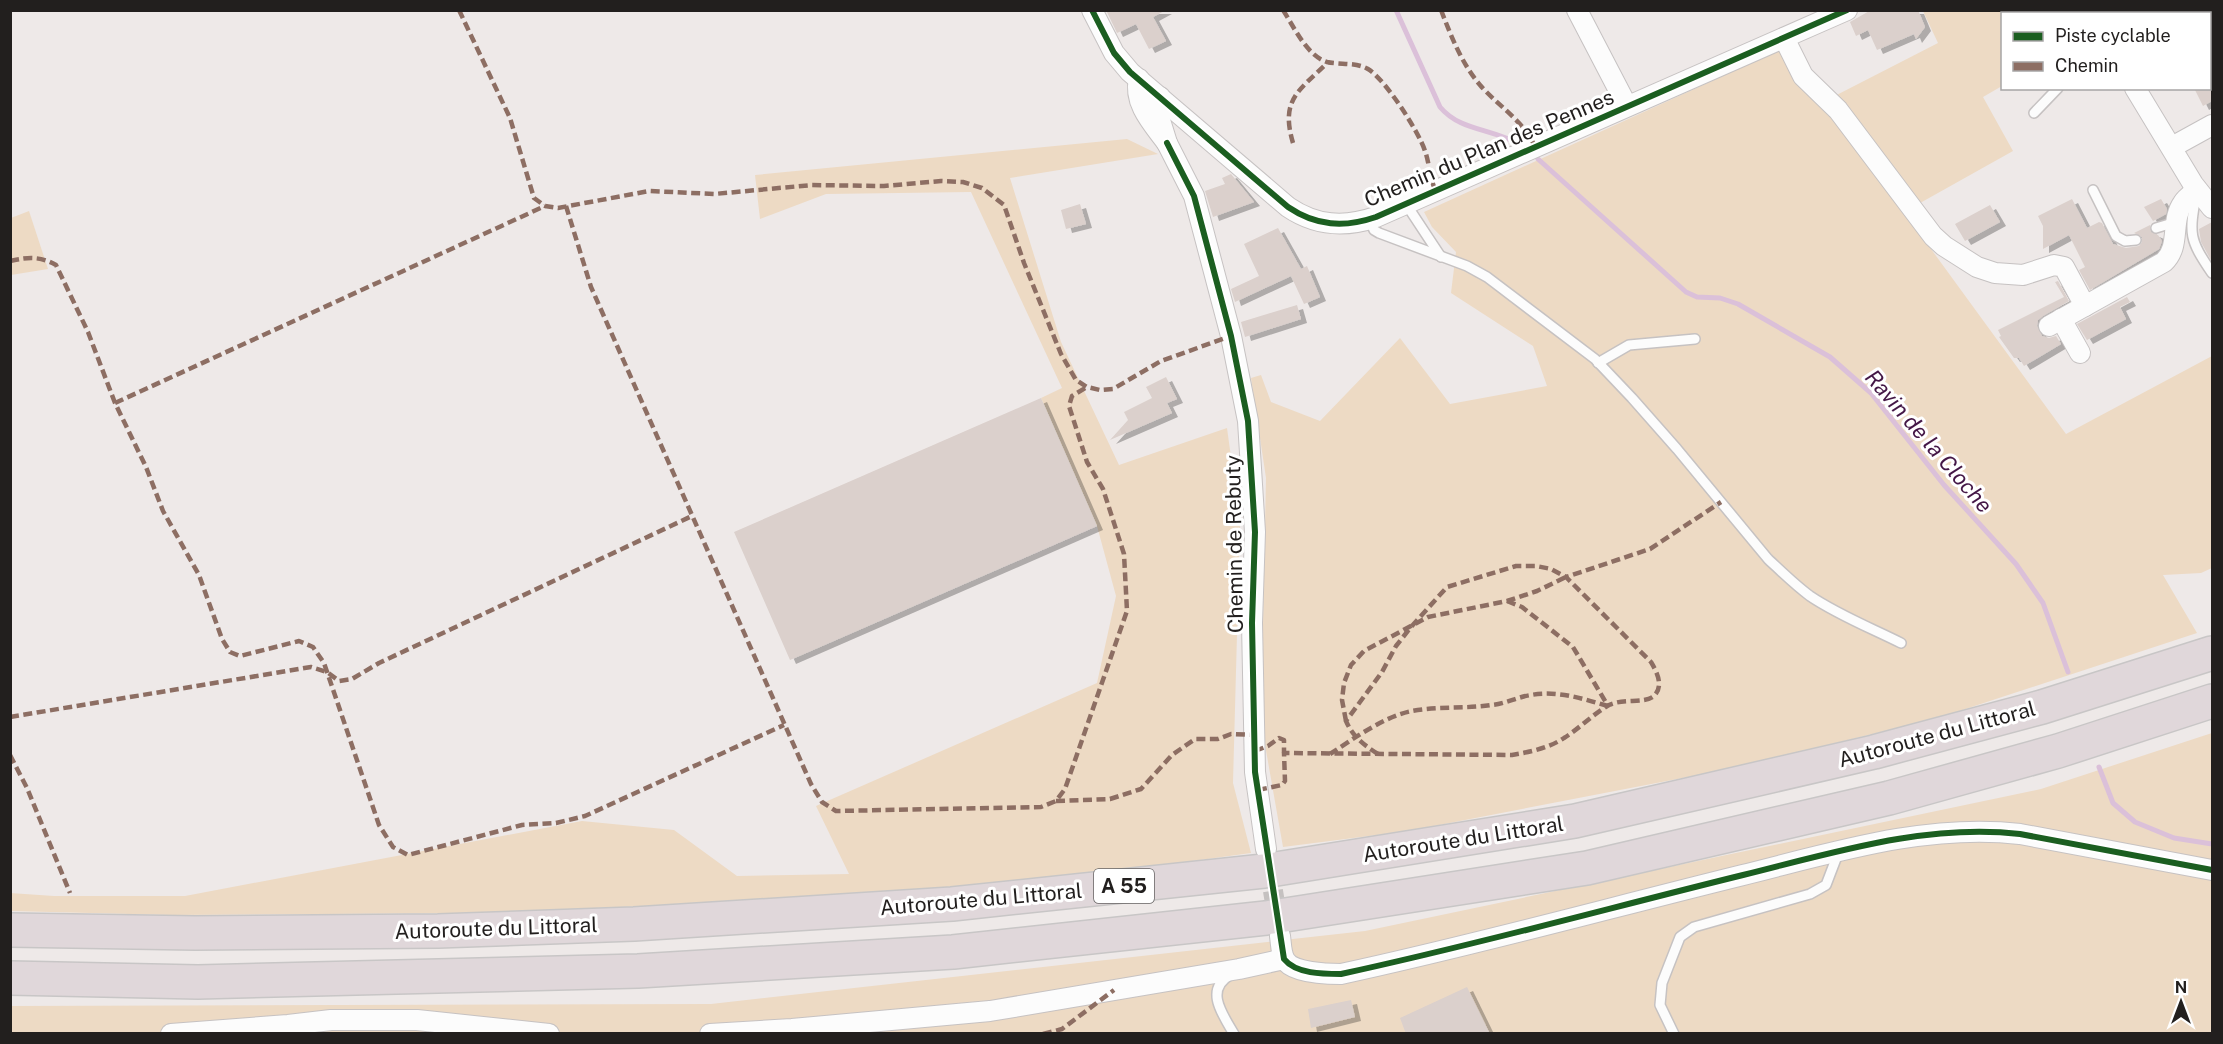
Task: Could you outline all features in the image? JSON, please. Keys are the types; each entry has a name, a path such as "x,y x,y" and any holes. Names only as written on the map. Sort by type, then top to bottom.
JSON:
{"highway":[{"name":"Autoroute du Littoral","path":"10,930 218,933 634,924 952,904 1264,871 1575,821 1862,755 2042,707 2212,653"},
{"name":"A 55","path":"10,978 198,982 650,971 953,952 1266,918 1587,868 1888,798 2058,751 2212,701"},
{"path":"10,988 198,982"}],"street":[{"path":"1092,10 1114,53 1139,80"},
{"path":"1577,10 1627,106"},
{"name":"Chemin du Plan des Pennes","path":"1139,80 1297,213 1307,218 1337,225 1369,219 1406,204 1784,38 1836,12"},
{"path":"1784,38 1803,76 1838,110 1938,241 1977,267 1995,273 2023,275 2047,266 2060,265 2068,270 2085,306"},
{"name":"Chemin de Rebuty","path":"1139,80 1138,91 1144,110 1167,143 1194,196 1231,336 1248,421 1255,532 1252,622 1255,772 1266,849"},
{"path":"2136,90 2197,190 2212,208"},
{"name":"Chemin de Rebuty","path":"1160,97 1160,117 1167,143"},
{"path":"2172,147 2212,126"},
{"path":"2080,353 2055,323 2164,262 2172,253 2182,203 2197,190"},
{"path":"1280,936 1284,959 1290,966 1326,974 1341,974 1443,952 1839,851 1953,831 1989,830 2020,834 2212,870"},
{"path":"710,1034 990,1011 1239,969 1284,959"},
{"path":"171,1034 331,1020 417,1020 549,1034"}],"lane":[{"path":"2034,112 2056,90"},
{"path":"2093,190 2116,236 2125,241 2136,240"},
{"path":"2197,190 2191,234 2198,253 2212,273"},
{"path":"1406,204 1441,257"},
{"path":"1369,219 1374,230 1379,233 1467,266 1487,278 1598,363 1632,398 1768,559 1786,576 1810,596 1901,643"},
{"path":"2156,228 2177,221"},
{"path":"1598,363 1629,345 1695,339"},
{"path":"1674,1034 1660,1005 1662,983 1680,937 1694,927 1810,894 1826,885 1839,851"},
{"path":"1234,1034 1218,1006 1218,987 1221,980 1239,969"}],"shaded area":[{"path":"1923,11 2065,12 2001,12 2001,87 1983,97 2013,151 1904,212 2066,434 2212,356 2212,568 2201,573 2163,575 2197,633 1938,718 1724,770 1408,831 1283,847 1261,722 1266,478 1251,378 1261,375 1271,402 1320,421 1400,338 1450,404 1547,386 1533,346 1451,293 1456,252 1432,227 1424,212 1782,49 1821,103 1938,43"},
{"path":"1127,139 1158,154 1010,178 1061,342 1119,465 1227,428 1240,523 1233,783 1251,853 1069,878 740,902 475,913 170,915 11,911 10,893 54,896 185,896 582,821 674,830 737,876 849,874 816,806 1097,683 1116,596 1097,526 1041,398 1062,388 971,192 826,194 760,219 755,175"},
{"path":"29,211 48,269 11,275 11,218"},
{"path":"2212,733 2212,1033 11,1034 10,1006 711,1004 1365,931 2041,789"}],"building":[{"path":"1106,10 1166,10 1153,17 1166,41 1149,49 1136,24 1117,33"},
{"path":"1871,10 1918,10 1925,27 1916,39 1914,34 1877,50 1868,30 1856,36 1850,22"},
{"path":"2212,88 2212,101 2203,106 2195,90 2211,90"},
{"path":"1231,174 1254,202 1213,217 1205,191 1225,184 1222,178"},
{"path":"2072,199 2087,228 2099,222 2102,223 2113,244 2126,248 2139,246 2142,237 2134,233 2150,225 2151,232 2158,235 2162,241 2159,249 2090,290 2079,270 2085,267 2069,235 2043,249 2043,226 2038,216"},
{"path":"2161,199 2167,209 2166,214 2153,221 2144,207"},
{"path":"1080,204 1086,224 1066,229 1061,210"},
{"path":"1990,205 2000,222 1965,241 1955,224"},
{"path":"2212,222 2212,262 2201,242 2199,229"},
{"path":"1278,228 1301,269 1307,266 1320,297 1304,304 1291,276 1235,302 1231,289 1259,276 1244,244"},
{"path":"2058,281 2069,301 2043,316 2038,320 2037,326 2042,336 2049,338 2056,336 2061,344 2024,366 2019,358 2014,358 1999,337 2001,336 1998,330 2064,297 2055,282"},
{"path":"2127,297 2130,302 2120,307 2126,319 2087,340 2077,324"},
{"path":"1297,305 1301,319 1245,337 1241,322"},
{"path":"1166,377 1177,399 1167,403 1172,413 1110,440 1128,420 1124,412 1152,398 1146,387"},
{"path":"1041,398 1097,526 790,660 734,532"},
{"path":"1467,987 1490,1034 1406,1034 1400,1018"},
{"path":"1351,1000 1355,1017 1311,1028 1308,1009"}],"waterway":[{"name":"Ravin de la Cloche","path":"1396,10 1440,107 1448,115 1467,126 1499,135 1520,145"},
{"name":"Ravin de la Cloche","path":"1538,159 1686,292 1697,297 1720,298 1738,304 1830,357 1871,393 1944,485 2016,564 2043,603 2068,672"},
{"name":"Ravin de la Cloche","path":"2099,767 2113,803 2135,822 2174,838 2212,844"}],"tunnel":[{"path":"1268,861 1279,927"}],"marked path":[{"path":"459,10 510,118 534,198 545,206 558,208 649,191 714,194 812,185 884,186 941,181 963,182 982,188 1004,205 1024,263 1061,354 1076,380 1087,387 1100,390 1113,389 1161,361 1231,336"},
{"path":"1283,10 1313,54 1327,62 1353,64 1368,69 1383,83 1422,142 1436,191"},
{"path":"1441,10 1458,49 1474,77 1525,130 1535,147"},
{"path":"1293,143 1289,116 1291,106 1301,89 1328,62"},
{"path":"115,403 545,206"},
{"path":"566,206 591,287 811,784 822,802 836,811 1041,807 1056,801 1065,789 1127,611 1124,554 1103,489 1087,462 1069,406 1072,396 1087,387"},
{"path":"10,261 34,258 56,265 88,332 115,403 146,467 163,511 199,575 222,639 230,652 240,656 299,641 313,647 324,663 379,825 393,847 408,855 522,825 556,823 585,816 784,725"},
{"path":"1258,790 1282,785 1285,781 1284,753 1512,755 1539,749 1558,741 1609,705 1645,700 1654,696 1659,683 1651,662 1566,577 1650,549 1721,502"},
{"path":"10,717 311,667 327,672 339,681 352,679 379,663 692,516"},
{"path":"1378,754 1359,740 1346,721 1382,672 1396,646 1447,587 1516,566 1551,569 1566,577"},
{"path":"1346,721 1342,700 1344,683 1351,665 1364,651 1428,617 1507,601 1537,591 1566,577"},
{"path":"1507,601 1522,607 1573,647 1608,706"},
{"path":"1330,754 1380,723 1412,711 1496,704 1541,694 1570,696 1608,706"},
{"path":"1056,801 1110,799 1141,789 1172,755 1195,739 1218,739 1231,734 1254,735"},
{"path":"1255,751 1279,738 1284,740 1284,753"},
{"path":"10,755 27,788 70,893"},
{"path":"1043,1034 1062,1029 1114,990"}],"cycle path":[{"path":"1092,10 1114,53 1130,72 1288,207 1309,218 1341,224 1376,217 1847,10"},
{"path":"1167,143 1194,196 1231,336 1248,421 1255,532 1252,623 1255,772 1284,959 1289,964 1310,972 1341,974 1492,939 1845,849 1915,836 1985,832 2020,834 2212,870"}]}
